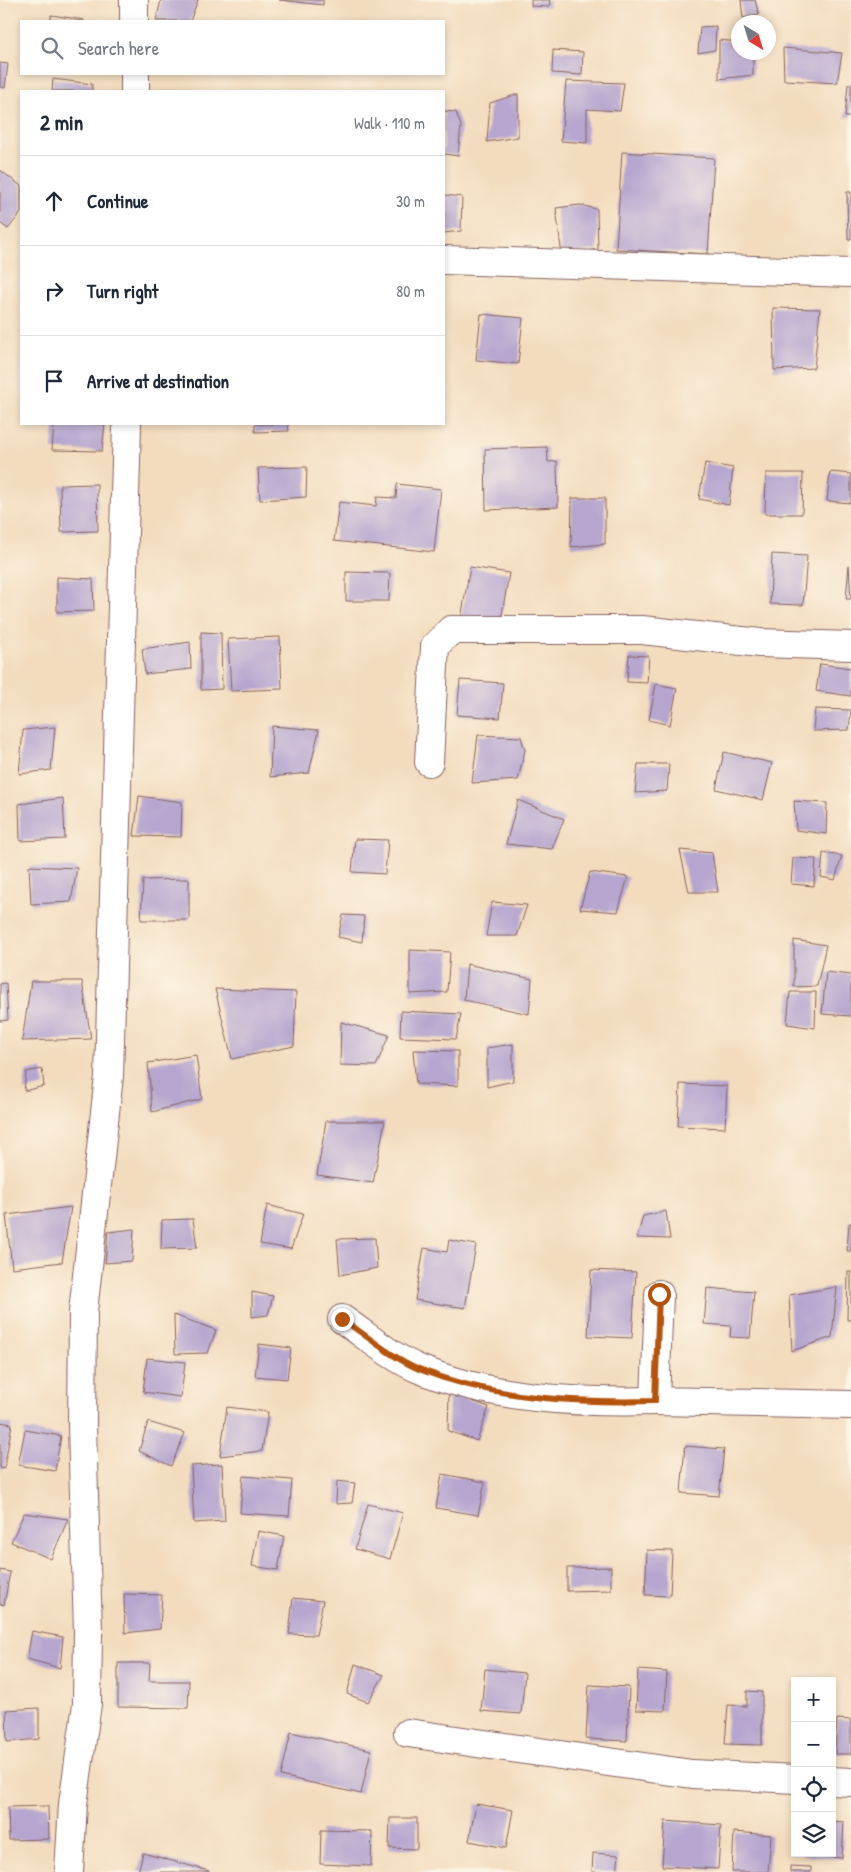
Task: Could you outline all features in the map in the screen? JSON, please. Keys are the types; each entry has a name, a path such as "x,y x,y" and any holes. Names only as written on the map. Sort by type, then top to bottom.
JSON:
{"street":[{"path":"134,0 134,20"},
{"path":"135,75 135,90"},
{"path":"445,260 851,273"},
{"path":"69,1872 73,1804 87,1704 82,1426 83,1312 109,1076 127,425"},
{"path":"429,762 435,646 451,630 642,630 760,643 851,646"},
{"path":"655,1401 659,1294"},
{"path":"342,1319 388,1352 418,1368 454,1380 541,1399 607,1402 655,1401 851,1405"},
{"path":"408,1733 692,1774 791,1779"},
{"path":"836,1781 851,1782"}],"building":[{"path":"161,0 198,0 190,20 156,20"},
{"path":"279,0 323,0 323,5"},
{"path":"531,0 550,0 549,7 531,6"},
{"path":"741,0 755,0 759,15 743,15"},
{"path":"51,15 84,20 51,20"},
{"path":"716,26 715,50 698,53 700,27"},
{"path":"719,40 731,41 731,60 753,60 753,75 719,79"},
{"path":"783,48 842,53 837,83 784,80"},
{"path":"553,50 583,52 582,75 552,73"},
{"path":"0,63 8,64 5,88 0,87"},
{"path":"53,79 92,84 92,90 52,90"},
{"path":"566,81 624,83 620,111 587,109 587,143 561,141"},
{"path":"848,84 851,84 851,117 845,117"},
{"path":"518,94 518,137 487,142 490,103"},
{"path":"445,111 456,112 461,126 458,156 445,154"},
{"path":"622,152 714,158 708,254 616,249"},
{"path":"0,170 20,185 20,214 8,229 0,223"},
{"path":"847,192 851,192 851,239 848,239"},
{"path":"445,195 462,197 461,231 445,233"},
{"path":"580,205 597,209 598,249 562,256 556,208"},
{"path":"773,308 820,309 814,368 774,370"},
{"path":"481,314 523,318 518,364 476,360"},
{"path":"54,425 105,425 102,451 52,450"},
{"path":"255,425 288,425 289,431 255,432"},
{"path":"547,447 548,462 557,461 558,507 486,510 485,449"},
{"path":"705,463 733,468 729,505 699,499"},
{"path":"307,467 306,497 260,500 258,468"},
{"path":"830,472 851,474 851,503 827,501"},
{"path":"766,473 803,473 802,514 765,514"},
{"path":"97,484 98,531 61,532 60,485"},
{"path":"397,484 441,489 434,552 334,541 339,502 376,506 377,497 396,498"},
{"path":"572,498 605,498 605,544 571,547"},
{"path":"772,554 807,556 803,605 770,604"},
{"path":"849,565 851,599 846,599"},
{"path":"470,567 509,573 500,626 461,619"},
{"path":"346,572 390,573 389,601 346,601"},
{"path":"57,577 93,579 94,611 57,612"},
{"path":"201,632 221,633 222,689 201,690"},
{"path":"280,637 282,689 231,691 228,639"},
{"path":"190,642 191,669 145,674 142,649"},
{"path":"629,655 649,656 647,683 627,682"},
{"path":"820,664 851,668 851,696 816,691"},
{"path":"460,680 503,683 500,718 457,715"},
{"path":"656,684 677,688 670,725 649,720"},
{"path":"815,709 851,710 849,730 813,731"},
{"path":"272,726 319,730 309,773 270,777"},
{"path":"55,727 51,770 19,774 23,730"},
{"path":"478,735 521,737 525,750 518,780 472,783"},
{"path":"724,752 772,763 763,800 716,789"},
{"path":"638,764 669,764 667,791 635,793"},
{"path":"139,796 182,802 181,837 134,836"},
{"path":"63,798 65,839 20,841 19,804"},
{"path":"518,800 564,819 552,849 506,844"},
{"path":"794,801 827,803 826,834 796,830"},
{"path":"355,839 388,840 385,874 352,872"},
{"path":"680,850 712,853 718,892 689,892"},
{"path":"823,853 842,856 835,880 821,877"},
{"path":"793,858 816,859 814,886 791,884"},
{"path":"29,866 77,868 71,902 31,904"},
{"path":"590,872 628,877 618,912 580,909"},
{"path":"189,879 189,920 141,920 143,880"},
{"path":"492,902 527,905 517,936 486,936"},
{"path":"343,915 364,916 362,942 338,937"},
{"path":"794,940 826,945 817,986 794,987"},
{"path":"410,950 450,952 447,992 410,994"},
{"path":"467,964 532,979 529,1014 464,1000"},
{"path":"826,972 851,975 851,1016 822,1014"},
{"path":"31,981 82,981 91,1039 22,1041"},
{"path":"6,983 8,1020 0,1021 0,984"},
{"path":"215,989 296,992 294,1046 232,1059"},
{"path":"790,992 816,992 815,1028 787,1024"},
{"path":"401,1011 461,1014 456,1039 400,1037"},
{"path":"341,1022 389,1035 376,1066 340,1065"},
{"path":"513,1044 513,1081 487,1087 487,1048"},
{"path":"413,1050 458,1051 458,1086 416,1084"},
{"path":"196,1055 202,1099 152,1112 148,1063"},
{"path":"42,1069 44,1086 24,1091 26,1072"},
{"path":"680,1084 727,1086 725,1128 678,1126"},
{"path":"326,1121 385,1121 373,1183 317,1175"},
{"path":"267,1205 303,1214 291,1249 260,1244"},
{"path":"71,1207 62,1262 12,1268 6,1215"},
{"path":"666,1211 670,1239 637,1238 643,1216"},
{"path":"193,1219 197,1248 161,1249 162,1220"},
{"path":"849,1223 851,1223 851,1251 847,1251"},
{"path":"134,1229 132,1261 105,1263 108,1232"},
{"path":"375,1238 377,1268 340,1275 337,1239"},
{"path":"449,1240 476,1245 465,1308 415,1300 424,1248 447,1252"},
{"path":"591,1270 636,1272 632,1338 588,1336"},
{"path":"848,1272 851,1272 851,1320 847,1320"},
{"path":"837,1287 832,1337 792,1351 789,1295"},
{"path":"707,1288 754,1292 750,1338 730,1337 731,1326 704,1324"},
{"path":"252,1292 273,1296 268,1315 252,1317"},
{"path":"174,1315 216,1330 208,1353 175,1354"},
{"path":"259,1344 291,1348 287,1379 255,1376"},
{"path":"147,1358 185,1362 181,1397 143,1392"},
{"path":"449,1393 489,1407 477,1441 448,1431"},
{"path":"227,1407 268,1412 262,1451 220,1456"},
{"path":"0,1422 12,1424 4,1469 0,1468"},
{"path":"148,1422 185,1433 171,1466 139,1451"},
{"path":"25,1430 61,1436 55,1471 18,1465"},
{"path":"685,1446 724,1449 719,1496 681,1493"},
{"path":"222,1464 225,1521 194,1523 191,1466"},
{"path":"442,1474 485,1482 478,1515 436,1508"},
{"path":"243,1476 292,1480 289,1516 240,1513"},
{"path":"337,1481 355,1483 352,1503 336,1504"},
{"path":"368,1504 403,1513 390,1559 355,1549"},
{"path":"24,1513 68,1519 51,1559 11,1542"},
{"path":"258,1531 284,1536 278,1570 252,1566"},
{"path":"647,1550 672,1551 670,1596 645,1595"},
{"path":"611,1567 611,1590 567,1591 567,1568"},
{"path":"0,1570 10,1572 4,1605 0,1604"},
{"path":"124,1594 162,1595 160,1629 125,1633"},
{"path":"293,1598 323,1601 316,1635 289,1634"},
{"path":"32,1631 63,1637 60,1668 27,1659"},
{"path":"118,1663 150,1663 149,1681 189,1681 188,1708 118,1707"},
{"path":"355,1664 384,1675 368,1702 347,1694"},
{"path":"485,1669 525,1673 521,1714 481,1711"},
{"path":"638,1670 667,1672 665,1711 636,1710"},
{"path":"589,1685 629,1687 627,1741 586,1739"},
{"path":"747,1691 762,1692 762,1745 725,1744 728,1705 747,1706"},
{"path":"39,1708 39,1739 7,1742 6,1710"},
{"path":"837,1719 851,1720 851,1754 836,1754"},
{"path":"291,1732 371,1750 361,1794 281,1776"},
{"path":"476,1804 513,1810 506,1848 469,1841"},
{"path":"48,1806 49,1839 9,1840 8,1807"},
{"path":"390,1818 417,1818 417,1849 389,1848"},
{"path":"665,1821 721,1825 718,1869 662,1866"},
{"path":"836,1821 844,1822 842,1858 829,1857 836,1857"},
{"path":"321,1830 372,1831 371,1866 320,1864"},
{"path":"734,1832 771,1835 768,1872 732,1872"},
{"path":"143,1853 209,1871 209,1872 138,1872"},
{"path":"593,1853 619,1855 617,1872 592,1872"},
{"path":"790,1866 811,1867 811,1872 790,1872"}],"route":[{"path":"342,1319 388,1352 418,1368 454,1380 541,1399 607,1402 655,1401 659,1294"}]}
